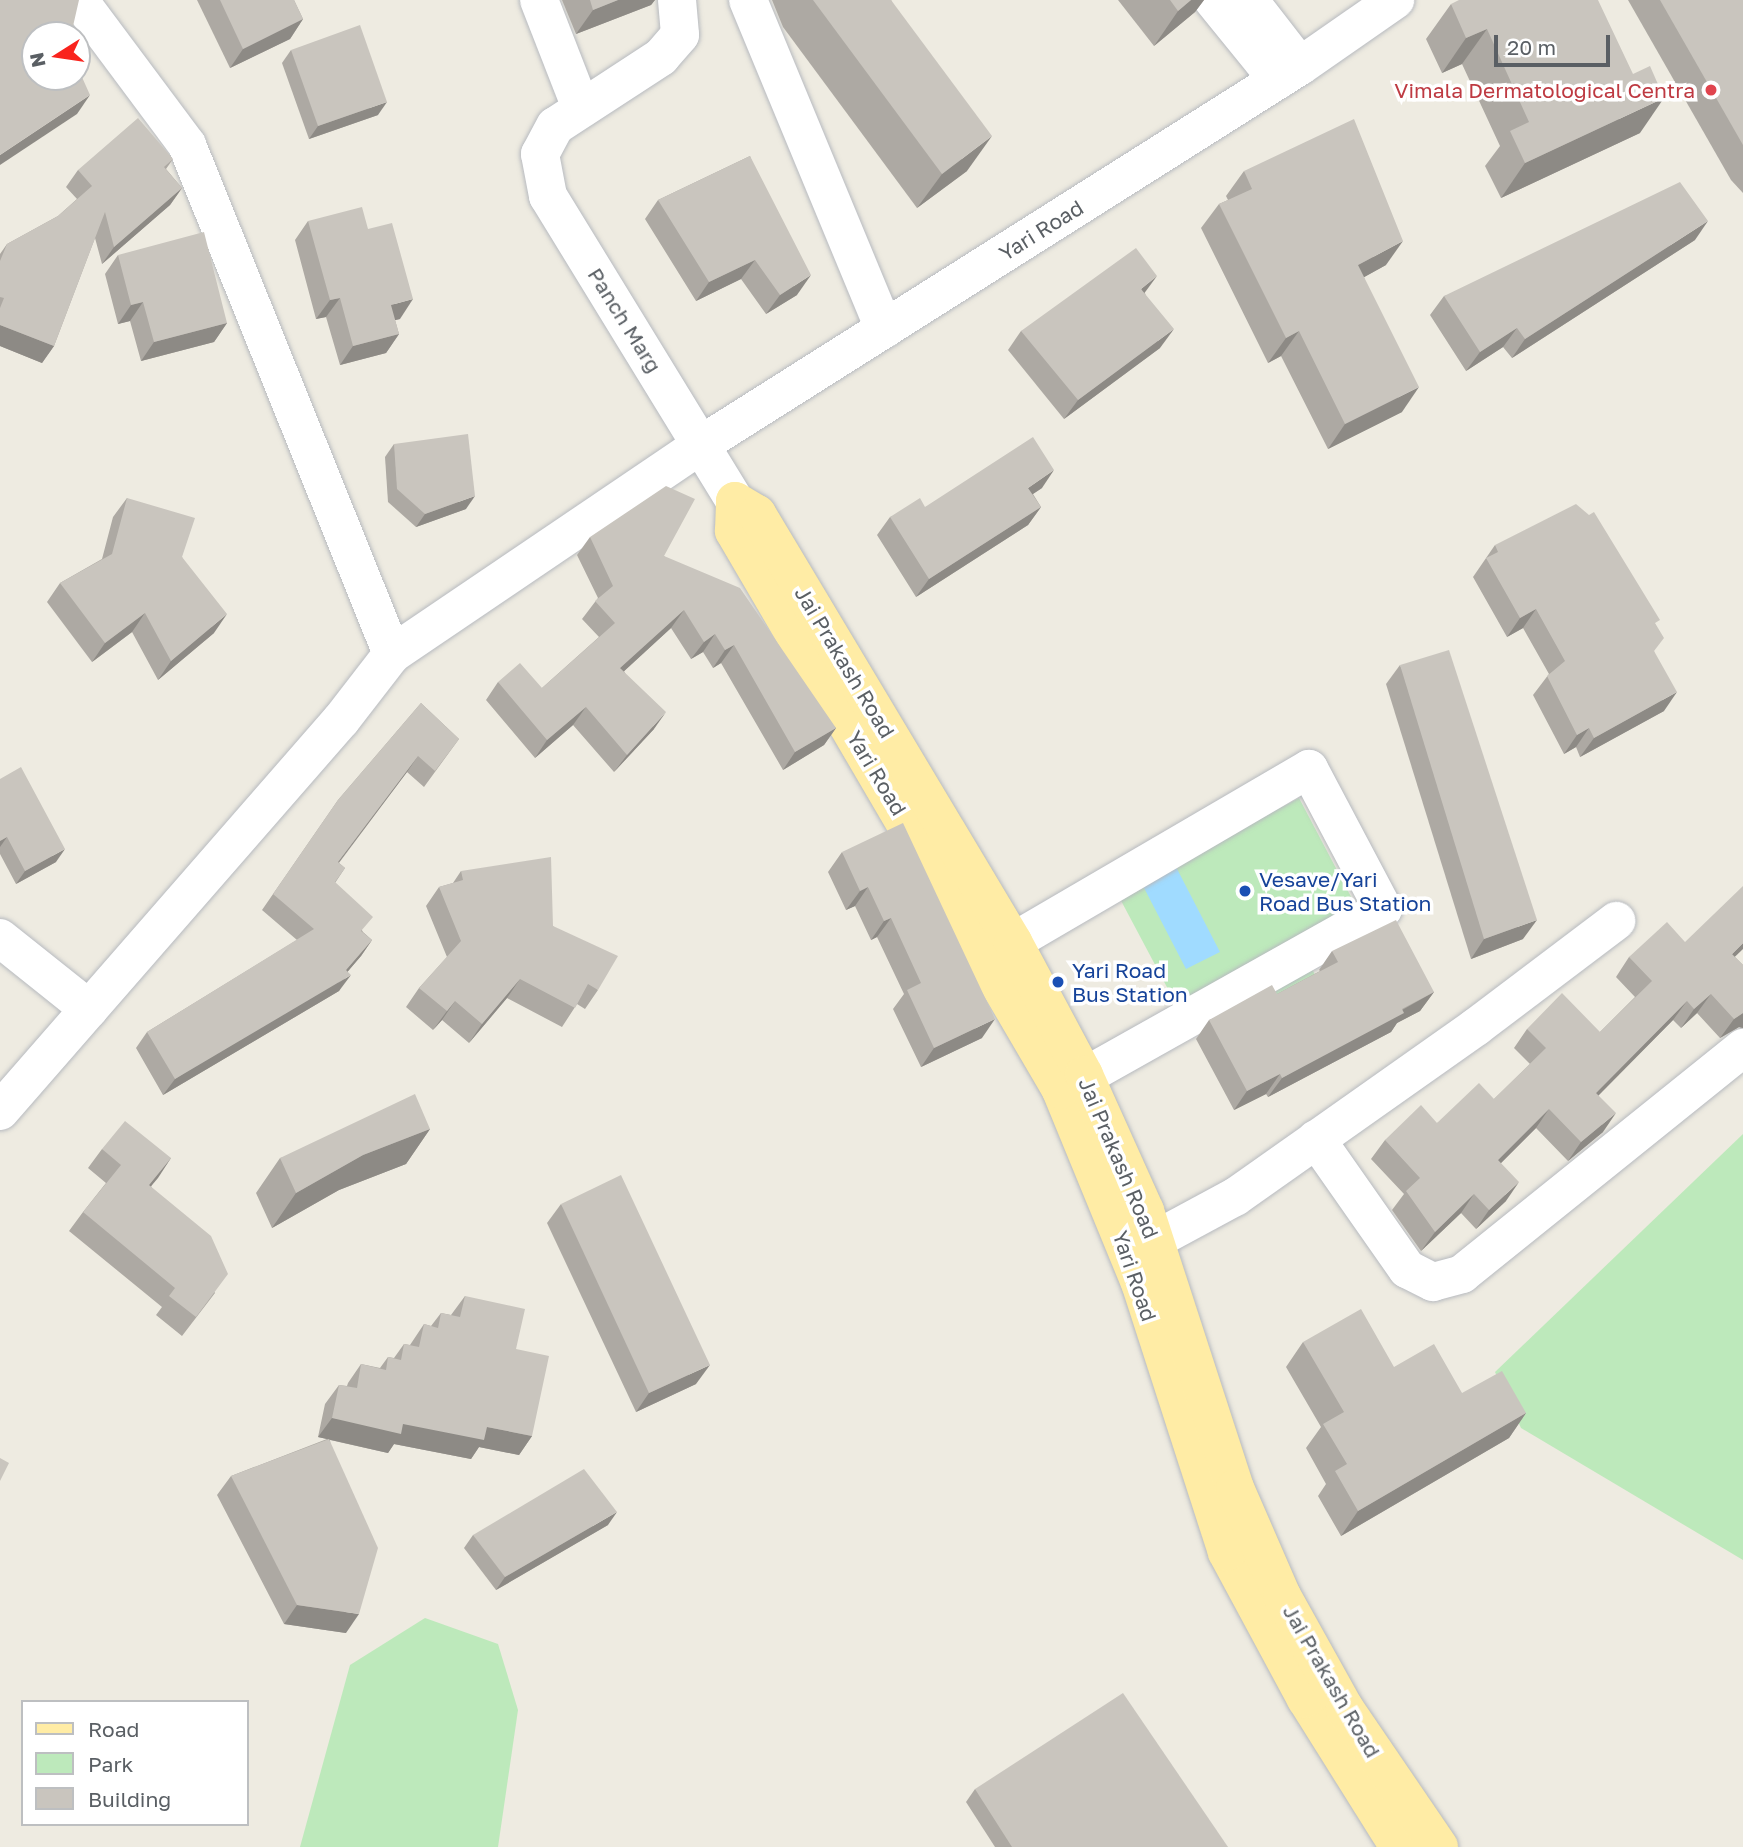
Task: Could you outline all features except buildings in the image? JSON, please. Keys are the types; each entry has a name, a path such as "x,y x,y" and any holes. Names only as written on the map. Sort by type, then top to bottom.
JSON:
{"main road":[{"name":"Jai Prakash Road","path":"735,502 757,514 1000,950 1156,1240 1235,1488 1282,1596 1345,1709 1438,1847"},
{"name":"Yari Road","path":"1072,1082 1227,1552 1306,1699 1399,1847"}],"street":[{"path":"79,0 187,145 392,654"},
{"path":"539,0 582,108 661,57 680,36 677,0"},
{"path":"748,0 884,329"},
{"path":"1213,0 1289,73"},
{"path":"1249,0 1289,73"},
{"name":"Yari Road","path":"0,1111 341,720 392,654 702,444 1289,73 1395,0"},
{"name":"Panch Marg","path":"582,108 555,126 540,154 548,196 702,444"},
{"path":"702,444 735,502"},
{"path":"1000,950 1309,769 1383,909 1072,1082"},
{"path":"1156,1240 1235,1197 1476,1027 1616,921"},
{"path":"0,938 89,1009"},
{"path":"1316,1139 1407,1269 1433,1282 1462,1274 1743,1048"}],"green space":[{"path":"1299,798 1367,927 1307,960 1318,980 1265,1007 1186,1023 1118,895"},
{"path":"1743,1134 1743,1560 1521,1428 1495,1372"},
{"path":"425,1618 498,1644 518,1710 498,1847 300,1847 350,1665"}],"water":[{"path":"1175,865 1220,952 1186,969 1142,884"}],"place":[{"name":"Vimala Dermatological Centra","path":"1711,90"},
{"name":"Vesave/Yari Road Bus Station","path":"1245,891"},
{"name":"Yari Road Bus Station","path":"1058,982"}]}
